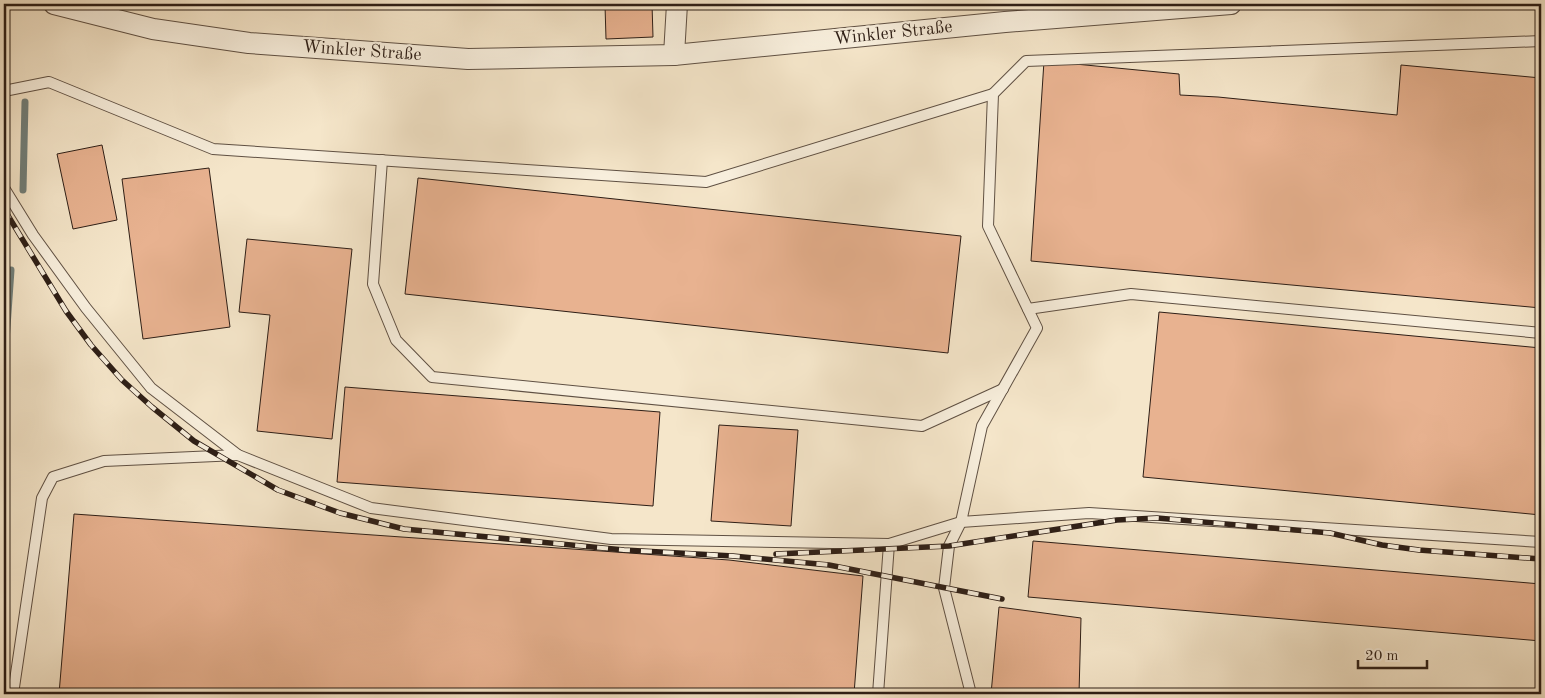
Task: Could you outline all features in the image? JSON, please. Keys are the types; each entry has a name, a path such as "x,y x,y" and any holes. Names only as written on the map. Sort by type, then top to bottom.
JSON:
{"street":[{"name":"Winkler Straße","path":"54,4 153,29 249,43 468,58 674,55 996,23 1231,4"},
{"path":"674,55 677,4"}],"lane":[{"path":"4,91 49,82 213,149 706,182 992,94 1026,61 1541,41"},
{"path":"971,694 944,588 949,546 962,522 982,426 1037,328 988,226 992,94"},
{"path":"382,160 373,284 396,340 432,377 922,426 1003,389"},
{"path":"4,188 33,236 86,308 151,388 238,455 371,508 611,539 889,544 962,522 1089,512 1541,542"},
{"path":"1028,309 1131,294 1541,333"},
{"path":"13,694 42,498 53,477 104,461 238,455"},
{"path":"878,694 889,544"}],"building":[{"path":"652,4 653,37 606,39 605,5"},
{"path":"1044,61 1179,74 1180,95 1397,115 1401,65 1541,78 1541,308 1031,261"},
{"path":"102,145 117,220 73,229 57,154"},
{"path":"209,168 230,327 143,339 122,179"},
{"path":"418,178 961,236 948,353 405,294"},
{"path":"247,239 352,249 332,439 257,431 270,315 239,312"},
{"path":"1159,312 1541,348 1541,515 1143,477"},
{"path":"345,387 660,412 653,506 337,482"},
{"path":"719,425 798,430 791,526 711,521"},
{"path":"74,514 729,560 863,576 854,694 59,694"},
{"path":"1033,541 1541,584 1541,641 1028,597"},
{"path":"999,607 1081,618 1079,694 991,694"}],"waterway":[{"path":"23,190 25,102"},
{"path":"6,341 11,270"}],"railway":[{"path":"4,209 66,311 91,345 122,380 194,441 278,490 340,513 404,529 624,550 733,556 829,565 1002,599"},
{"path":"776,554 949,546 1117,520 1157,518 1330,533 1382,545 1419,550 1541,559"}]}
